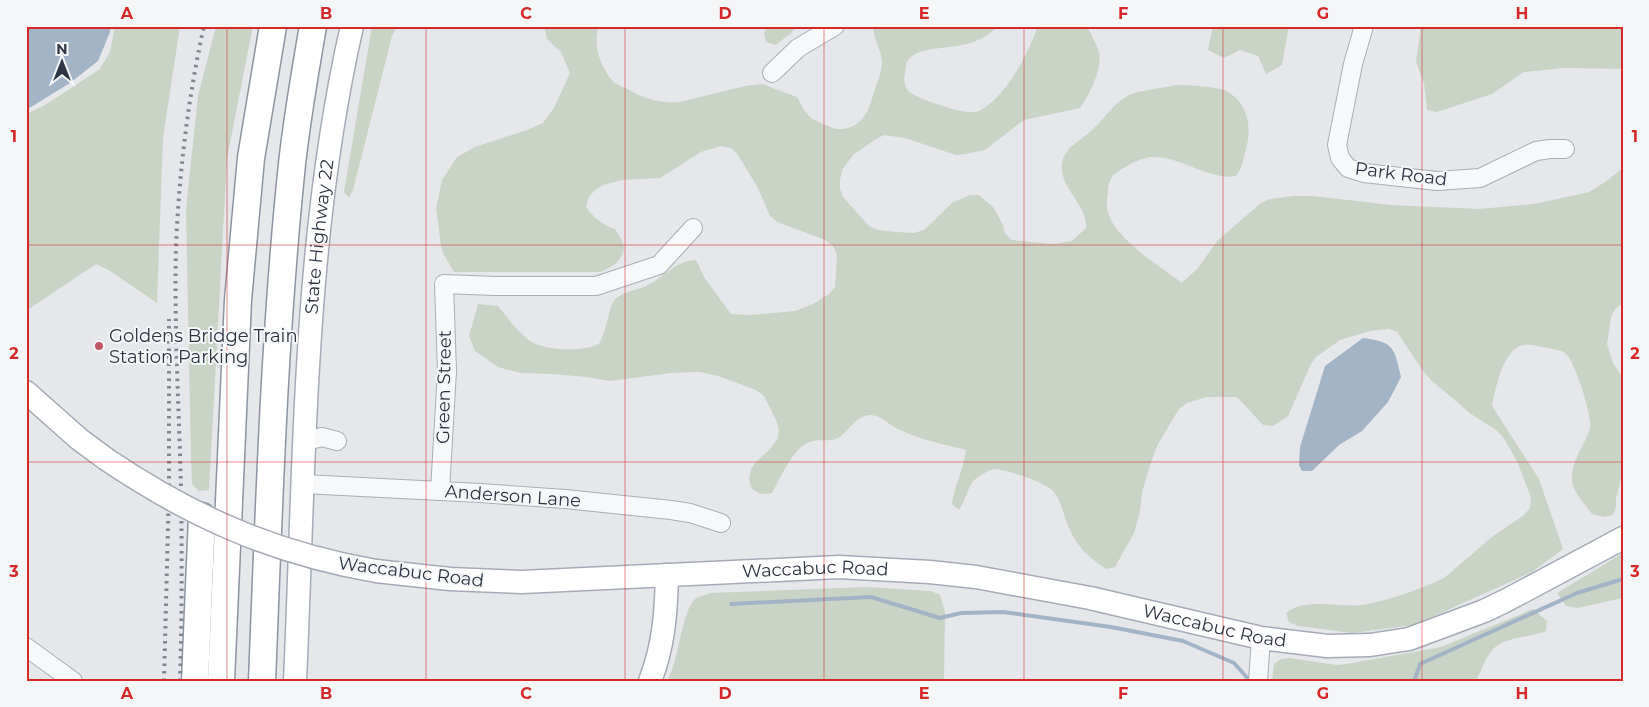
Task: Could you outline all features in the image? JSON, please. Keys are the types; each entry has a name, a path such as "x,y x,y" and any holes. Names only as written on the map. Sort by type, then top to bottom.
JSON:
{"highway":[{"path":"221,681 240,282 252,158 273,26"},
{"path":"262,681 272,435 281,294 292,163 313,26"},
{"path":"195,681 202,516"}],"main road":[{"name":"State Highway 22","path":"295,681 311,321 320,221 334,125 352,26"},
{"name":"Waccabuc Road","path":"26,392 80,439 137,480 202,516 236,532 310,558 376,571 450,580 504,582 562,581 839,567 930,572 976,577 1090,598 1261,638 1327,646 1370,645 1408,639 1484,611 1623,538"},
{"path":"650,681 658,659 663,634 666,614 667,575"}],"street":[{"path":"772,73 798,48 834,26"},
{"name":"Park Road","path":"1364,26 1353,64 1337,145 1340,158 1348,168 1364,173 1437,181 1458,181 1480,178 1536,152 1550,149 1565,149"},
{"name":"Green Street","path":"440,491 447,371 444,284 596,286 660,266 693,228"},
{"path":"306,441 322,436 337,441"},
{"name":"Anderson Lane","path":"304,484 556,498 671,510 690,513 721,523"},
{"path":"1258,681 1261,638"},
{"path":"26,647 73,681"}],"green space":[{"path":"115,26 180,26 163,138 157,303 110,271 96,264 26,311 26,114 45,105 100,69 110,52"},
{"path":"216,26 253,26 227,158 209,490 199,491 192,484 186,209 198,96"},
{"path":"372,26 397,26 392,36 353,190 349,198 344,192"},
{"path":"544,26 599,26 597,50 607,74 616,84 645,97 666,102 680,102 745,86 762,84 797,97 807,114 815,120 839,129 855,125 864,117 881,72 881,54 874,36 873,26 999,26 986,36 973,42 915,54 906,65 904,78 907,89 911,93 938,105 960,111 974,112 981,110 991,103 1008,84 1029,49 1038,26 1087,26 1098,49 1100,59 1097,74 1080,108 1024,120 985,150 966,154 956,155 905,138 884,135 853,155 842,170 840,189 843,197 869,226 878,230 914,233 924,230 953,202 970,195 979,195 994,208 1003,225 1005,234 1012,240 1053,244 1072,241 1086,228 1082,210 1067,186 1062,169 1065,154 1072,146 1092,130 1120,101 1132,94 1177,85 1202,86 1224,90 1238,100 1246,113 1248,121 1247,145 1242,165 1236,176 1216,175 1174,160 1151,157 1137,161 1120,170 1112,178 1109,185 1107,210 1119,232 1139,251 1182,283 1198,268 1217,241 1261,203 1270,199 1313,196 1391,205 1479,209 1534,204 1589,192 1623,168 1623,303 1615,309 1611,317 1607,344 1613,363 1623,378 1623,471 1613,515 1603,517 1592,514 1573,486 1573,467 1588,435 1590,422 1582,389 1569,357 1561,351 1534,345 1521,346 1509,355 1505,362 1499,376 1492,406 1539,479 1563,549 1532,572 1414,625 1352,633 1298,626 1289,622 1286,613 1303,605 1362,605 1404,594 1444,578 1492,537 1524,515 1530,508 1531,498 1517,461 1503,437 1496,430 1471,414 1431,380 1397,332 1389,329 1370,331 1340,340 1316,357 1311,364 1288,416 1273,426 1263,425 1237,397 1207,397 1187,403 1179,409 1158,444 1142,493 1140,512 1134,533 1115,567 1106,569 1085,552 1073,537 1059,500 1053,491 1026,477 995,469 986,472 974,480 959,510 952,504 966,450 916,436 896,428 874,415 861,417 836,439 814,441 804,445 788,464 772,493 761,494 752,489 749,479 751,469 777,440 779,430 764,396 756,390 718,376 700,372 671,373 610,381 587,377 521,373 498,367 475,351 469,336 478,304 498,306 521,333 537,344 564,349 592,347 599,344 612,304 618,297 652,283 676,266 689,261 696,260 704,277 731,314 750,315 795,311 813,304 829,294 835,287 837,255 833,246 825,240 777,222 770,216 758,188 738,155 731,148 721,146 701,152 660,178 622,180 603,185 595,190 589,197 586,207 599,221 615,229 624,248 618,261 601,272 454,272 441,246 436,208 442,180 457,157 475,147 543,123 554,108 570,73 561,52 547,39"},
{"path":"767,26 797,26 776,45 766,42 764,33"},
{"path":"1213,26 1289,26 1282,65 1266,74 1258,56 1240,50 1224,58 1208,50"},
{"path":"1421,26 1623,26 1623,69 1565,68 1524,72 1492,94 1437,112 1427,110 1424,83 1416,62"},
{"path":"1623,553 1623,598 1577,608 1566,606 1557,593"},
{"path":"867,587 931,591 940,595 945,612 944,681 667,681 671,673 686,615 690,605 698,597 710,593"},
{"path":"1533,609 1547,621 1546,631 1512,639 1493,649 1488,655 1476,681 1272,681 1274,664 1281,659 1289,658 1337,665 1441,647"}],"water":[{"path":"26,26 111,26 98,61 70,83 26,110"},
{"path":"1363,338 1387,344 1391,348 1397,359 1401,377 1388,402 1362,431 1339,445 1312,471 1302,471 1299,465 1300,447 1325,366"}],"waterway":[{"path":"1412,681 1415,679 1420,664 1577,593 1623,579"},
{"path":"731,604 871,597 940,618 961,613 1003,612 1111,627 1183,641 1234,663 1250,681"}],"railway":[{"path":"180,681 181,512 176,337 176,247 179,191 185,136 193,80 204,26"},
{"path":"164,681 169,489 169,319"}],"place":[{"name":"Goldens Bridge Train Station Parking","path":"99,346"}]}
